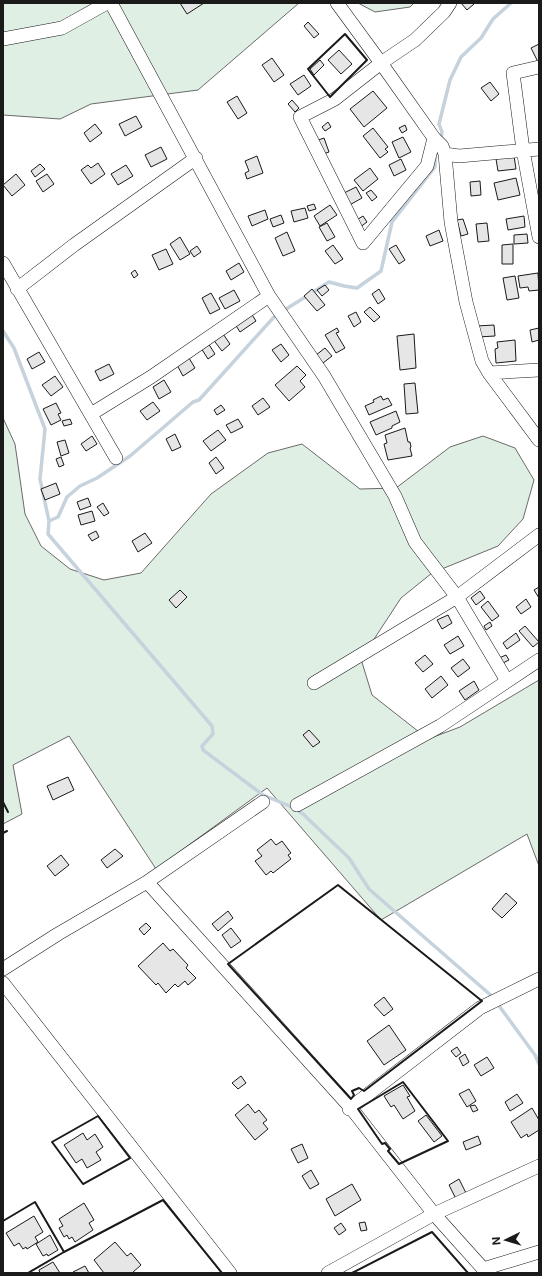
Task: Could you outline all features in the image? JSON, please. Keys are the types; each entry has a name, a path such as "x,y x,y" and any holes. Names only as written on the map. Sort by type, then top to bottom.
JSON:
{"street":[{"path":"3,39 62,28 107,3"},
{"path":"111,3 196,158 269,296 324,376 394,496 415,542 456,597 508,681"},
{"path":"337,3 381,62 439,145 466,302 482,362 539,440"},
{"path":"439,145 427,166 364,243 300,117 335,99 381,62 415,40 444,12 450,3"},
{"path":"539,67 513,73 523,150 539,236"},
{"path":"439,145 459,156 539,149"},
{"path":"17,289 74,245 196,158"},
{"path":"3,263 116,458"},
{"path":"91,414 151,377 269,296"},
{"path":"489,373 539,370"},
{"path":"314,683 456,597 539,535"},
{"path":"297,805 440,726 539,660"},
{"path":"3,969 58,934 147,882 263,802"},
{"path":"147,882 350,1108 434,1214 485,1271 539,1252"},
{"path":"350,1108 480,1008 539,979"},
{"path":"3,983 230,1273"},
{"path":"328,1273 434,1214 539,1166"}],"green space":[{"path":"3,3 299,3 198,90 91,104 60,119 3,115"},
{"path":"358,3 414,3 410,7 375,12"},
{"path":"3,418 15,444 25,514 41,546 70,569 104,580 141,573 211,494 268,453 302,444 360,489 396,488 450,447 483,436 515,448 534,480 523,519 498,546 432,573 401,598 361,659 372,695 428,739 460,727 539,680 539,866 527,834 381,920 267,788 156,869 69,736 13,765 22,814 3,824"}],"building":[{"path":"180,3 204,3 187,14"},
{"path":"461,3 474,3 474,4 467,10"},
{"path":"308,22 319,34 314,38 304,26"},
{"path":"539,44 539,64 531,48"},
{"path":"339,50 352,64 341,74 328,60"},
{"path":"272,58 284,75 274,82 262,65"},
{"path":"320,60 324,65 314,75 310,69"},
{"path":"304,75 311,86 298,95 290,84"},
{"path":"490,82 499,94 491,101 481,88"},
{"path":"373,91 387,108 364,127 350,109"},
{"path":"237,96 247,113 238,119 227,102"},
{"path":"292,100 299,108 295,112 288,104"},
{"path":"136,116 142,127 125,136 119,124"},
{"path":"328,122 331,127 325,131 322,127"},
{"path":"95,124 102,133 90,142 84,133"},
{"path":"405,125 407,130 402,133 399,128"},
{"path":"373,128 388,147 385,149 388,152 380,158 363,136"},
{"path":"403,137 411,152 399,158 392,142"},
{"path":"324,138 329,152 318,156 313,142"},
{"path":"161,147 167,159 151,167 145,155"},
{"path":"257,156 263,173 247,179 245,173 249,171 245,161"},
{"path":"514,156 516,169 498,171 496,159"},
{"path":"401,159 406,170 394,176 389,165"},
{"path":"98,163 105,174 91,184 81,170 88,165 91,168"},
{"path":"40,164 45,169 35,177 31,171"},
{"path":"126,165 133,176 118,185 111,174"},
{"path":"370,168 378,179 363,191 354,180"},
{"path":"16,174 25,185 12,196 3,185"},
{"path":"47,174 54,184 43,192 36,181"},
{"path":"516,178 520,195 498,200 494,183"},
{"path":"480,181 481,195 471,196 470,182"},
{"path":"356,187 362,198 346,207 340,195"},
{"path":"371,190 377,197 372,201 366,193"},
{"path":"314,204 316,209 309,211 307,206"},
{"path":"330,205 337,215 320,226 314,216"},
{"path":"305,208 308,218 294,222 291,211"},
{"path":"265,210 268,219 252,226 248,216"},
{"path":"281,215 284,223 273,227 270,219"},
{"path":"363,216 367,222 359,228 355,221"},
{"path":"524,216 525,227 508,230 506,219"},
{"path":"463,219 468,234 461,236 457,220"},
{"path":"327,223 335,237 327,241 319,227"},
{"path":"487,223 489,241 478,242 476,224"},
{"path":"439,230 443,241 430,246 426,236"},
{"path":"287,232 295,251 283,256 275,238"},
{"path":"527,234 528,243 514,244 514,235"},
{"path":"180,237 190,254 180,260 170,244"},
{"path":"513,244 513,264 502,264 502,245"},
{"path":"333,245 343,259 335,264 325,251"},
{"path":"396,245 405,260 399,264 389,249"},
{"path":"197,246 201,252 194,257 190,251"},
{"path":"166,249 173,264 159,270 152,255"},
{"path":"239,263 244,272 231,280 226,271"},
{"path":"135,270 138,275 134,278 131,273"},
{"path":"538,273 539,290 529,291 528,287 520,288 518,276"},
{"path":"515,276 519,298 507,300 503,278"},
{"path":"325,285 329,290 322,296 317,290"},
{"path":"312,289 325,305 317,311 304,296"},
{"path":"379,289 385,299 378,304 372,294"},
{"path":"234,290 240,301 225,309 219,298"},
{"path":"211,293 220,309 210,314 202,298"},
{"path":"370,307 380,317 374,322 364,312"},
{"path":"249,310 256,321 240,332 233,321"},
{"path":"356,312 361,322 354,327 348,316"},
{"path":"494,325 495,336 478,337 477,326"},
{"path":"337,328 339,332 336,333 345,348 336,353 325,335"},
{"path":"539,328 539,340 532,342 530,330"},
{"path":"221,331 230,344 222,351 212,338"},
{"path":"414,334 416,368 400,370 397,336"},
{"path":"515,340 516,361 496,363 495,349 498,348 497,342"},
{"path":"208,343 215,354 208,359 201,348"},
{"path":"281,344 289,355 281,362 272,350"},
{"path":"325,348 332,356 318,367 311,359"},
{"path":"39,352 45,362 32,369 27,359"},
{"path":"189,358 195,368 183,376 177,365"},
{"path":"109,364 114,374 100,381 95,371"},
{"path":"297,366 306,375 300,381 305,387 289,401 275,385"},
{"path":"55,376 63,387 51,396 42,385"},
{"path":"164,380 171,392 159,399 153,387"},
{"path":"415,383 418,413 406,414 404,384"},
{"path":"381,396 383,400 388,398 392,405 369,415 365,406 374,402 373,400"},
{"path":"263,398 270,407 258,415 252,406"},
{"path":"153,402 160,411 147,420 140,411"},
{"path":"56,403 61,413 58,414 61,420 51,425 43,409"},
{"path":"221,405 225,410 217,415 214,410"},
{"path":"396,411 400,422 392,426 392,428 376,435 370,422"},
{"path":"70,419 72,424 64,426 62,421"},
{"path":"238,419 243,427 231,433 226,425"},
{"path":"405,428 408,442 410,442 412,456 388,460 384,444 387,443 385,435"},
{"path":"218,430 226,440 211,451 203,441"},
{"path":"175,434 181,447 172,451 166,439"},
{"path":"92,436 97,444 86,451 81,444"},
{"path":"65,440 69,453 61,456 57,442"},
{"path":"61,457 64,465 59,467 56,459"},
{"path":"216,457 224,468 216,474 209,463"},
{"path":"56,483 60,494 45,500 41,489"},
{"path":"88,498 91,506 80,510 77,502"},
{"path":"103,503 109,513 104,516 97,507"},
{"path":"92,511 95,521 81,525 78,515"},
{"path":"96,531 99,537 92,541 88,535"},
{"path":"145,533 152,543 138,552 132,541"},
{"path":"539,587 539,598 534,590"},
{"path":"180,590 187,597 176,608 169,600"},
{"path":"480,591 485,598 476,605 471,598"},
{"path":"526,599 531,607 521,614 516,607"},
{"path":"488,601 499,616 492,621 481,607"},
{"path":"448,615 452,623 442,629 437,620"},
{"path":"490,622 492,626 486,630 484,626"},
{"path":"525,626 539,642 533,647 519,631"},
{"path":"516,633 520,640 507,649 503,643"},
{"path":"458,636 464,646 450,654 444,645"},
{"path":"425,655 433,664 423,672 415,663"},
{"path":"506,655 509,660 501,664 499,658"},
{"path":"463,659 470,668 458,677 451,668"},
{"path":"441,676 448,685 432,698 425,689"},
{"path":"474,681 479,690 465,700 459,691"},
{"path":"309,730 320,742 313,747 303,735"},
{"path":"68,777 74,790 53,800 47,786"},
{"path":"271,839 276,845 282,841 291,853 288,855 291,859 273,873 271,871 266,875 255,861 262,856 257,850"},
{"path":"115,849 123,856 107,868 101,860"},
{"path":"61,855 69,865 55,876 47,866"},
{"path":"506,893 517,903 502,918 492,909"},
{"path":"228,911 233,918 218,931 212,924"},
{"path":"146,923 151,928 144,935 139,929"},
{"path":"231,928 241,941 231,948 222,935"},
{"path":"163,943 170,951 173,949 188,965 186,968 196,978 188,985 185,981 178,987 175,984 166,993 158,983 156,985 138,966"},
{"path":"384,997 393,1009 384,1016 374,1005"},
{"path":"389,1025 406,1050 384,1065 367,1041"},
{"path":"457,1047 461,1053 456,1057 451,1051"},
{"path":"465,1054 469,1062 463,1066 459,1058"},
{"path":"487,1057 494,1068 481,1076 474,1065"},
{"path":"241,1076 246,1083 238,1089 232,1083"},
{"path":"403,1085 410,1096 407,1097 415,1111 403,1119 394,1105 391,1107 384,1096"},
{"path":"469,1089 476,1101 467,1107 459,1094"},
{"path":"517,1094 523,1103 510,1111 505,1102"},
{"path":"248,1104 255,1113 259,1110 267,1120 263,1123 268,1129 255,1140 235,1115"},
{"path":"475,1105 478,1110 473,1112 470,1106"},
{"path":"532,1108 539,1120 539,1130 528,1137 527,1134 521,1138 511,1122"},
{"path":"426,1115 442,1136 434,1142 418,1121"},
{"path":"83,1133 87,1140 95,1134 103,1147 96,1152 101,1160 87,1168 82,1159 76,1163 64,1145"},
{"path":"478,1136 481,1144 466,1150 463,1142"},
{"path":"302,1144 308,1158 298,1163 291,1149"},
{"path":"311,1170 319,1184 310,1189 302,1176"},
{"path":"459,1179 466,1193 456,1199 449,1185"},
{"path":"352,1184 361,1200 335,1216 326,1199"},
{"path":"84,1203 94,1220 89,1223 93,1230 75,1242 72,1237 69,1239 67,1235 64,1237 59,1228 63,1226 59,1219"},
{"path":"34,1216 43,1232 35,1237 38,1242 27,1249 26,1247 23,1249 19,1243 14,1246 6,1233"},
{"path":"365,1222 367,1230 361,1231 359,1223"},
{"path":"341,1223 346,1230 339,1235 334,1228"},
{"path":"50,1235 58,1250 48,1256 47,1254 43,1256 36,1244"},
{"path":"115,1242 127,1256 131,1253 141,1265 132,1273 104,1273 94,1260"},
{"path":"53,1262 60,1273 40,1273 39,1270"},
{"path":"85,1266 89,1273 73,1272"}],"waterway":[{"path":"441,139 442,132 439,124 450,80 461,57 481,38 493,19 511,3"},
{"path":"283,311 329,282 357,288 381,271 392,222 435,167 435,158"},
{"path":"274,317 199,400 193,402 130,456 97,478 80,486 67,497 58,517 49,521 48,534 212,726 213,734 202,746 203,750 263,795 292,807 303,814 349,858 369,889 494,998"},
{"path":"3,331 14,348 45,429 40,479 49,521"},
{"path":"497,1003 535,1055 539,1064"}],"wall":[{"path":"345,34 367,60 330,97 308,69 345,34"},
{"path":"3,802 8,812"},
{"path":"3,833 7,831"},
{"path":"338,885 482,1001 364,1091 359,1088 352,1091 354,1095 351,1099 228,964 338,885"},
{"path":"403,1082 448,1141 399,1164 388,1151 390,1149 385,1143 382,1144 358,1109 403,1082"},
{"path":"98,1116 130,1158 83,1184 52,1142 98,1116"},
{"path":"64,1252 163,1200 222,1273"},
{"path":"3,1221 35,1202 64,1252 28,1273"},
{"path":"352,1273 432,1232 468,1273"}]}
